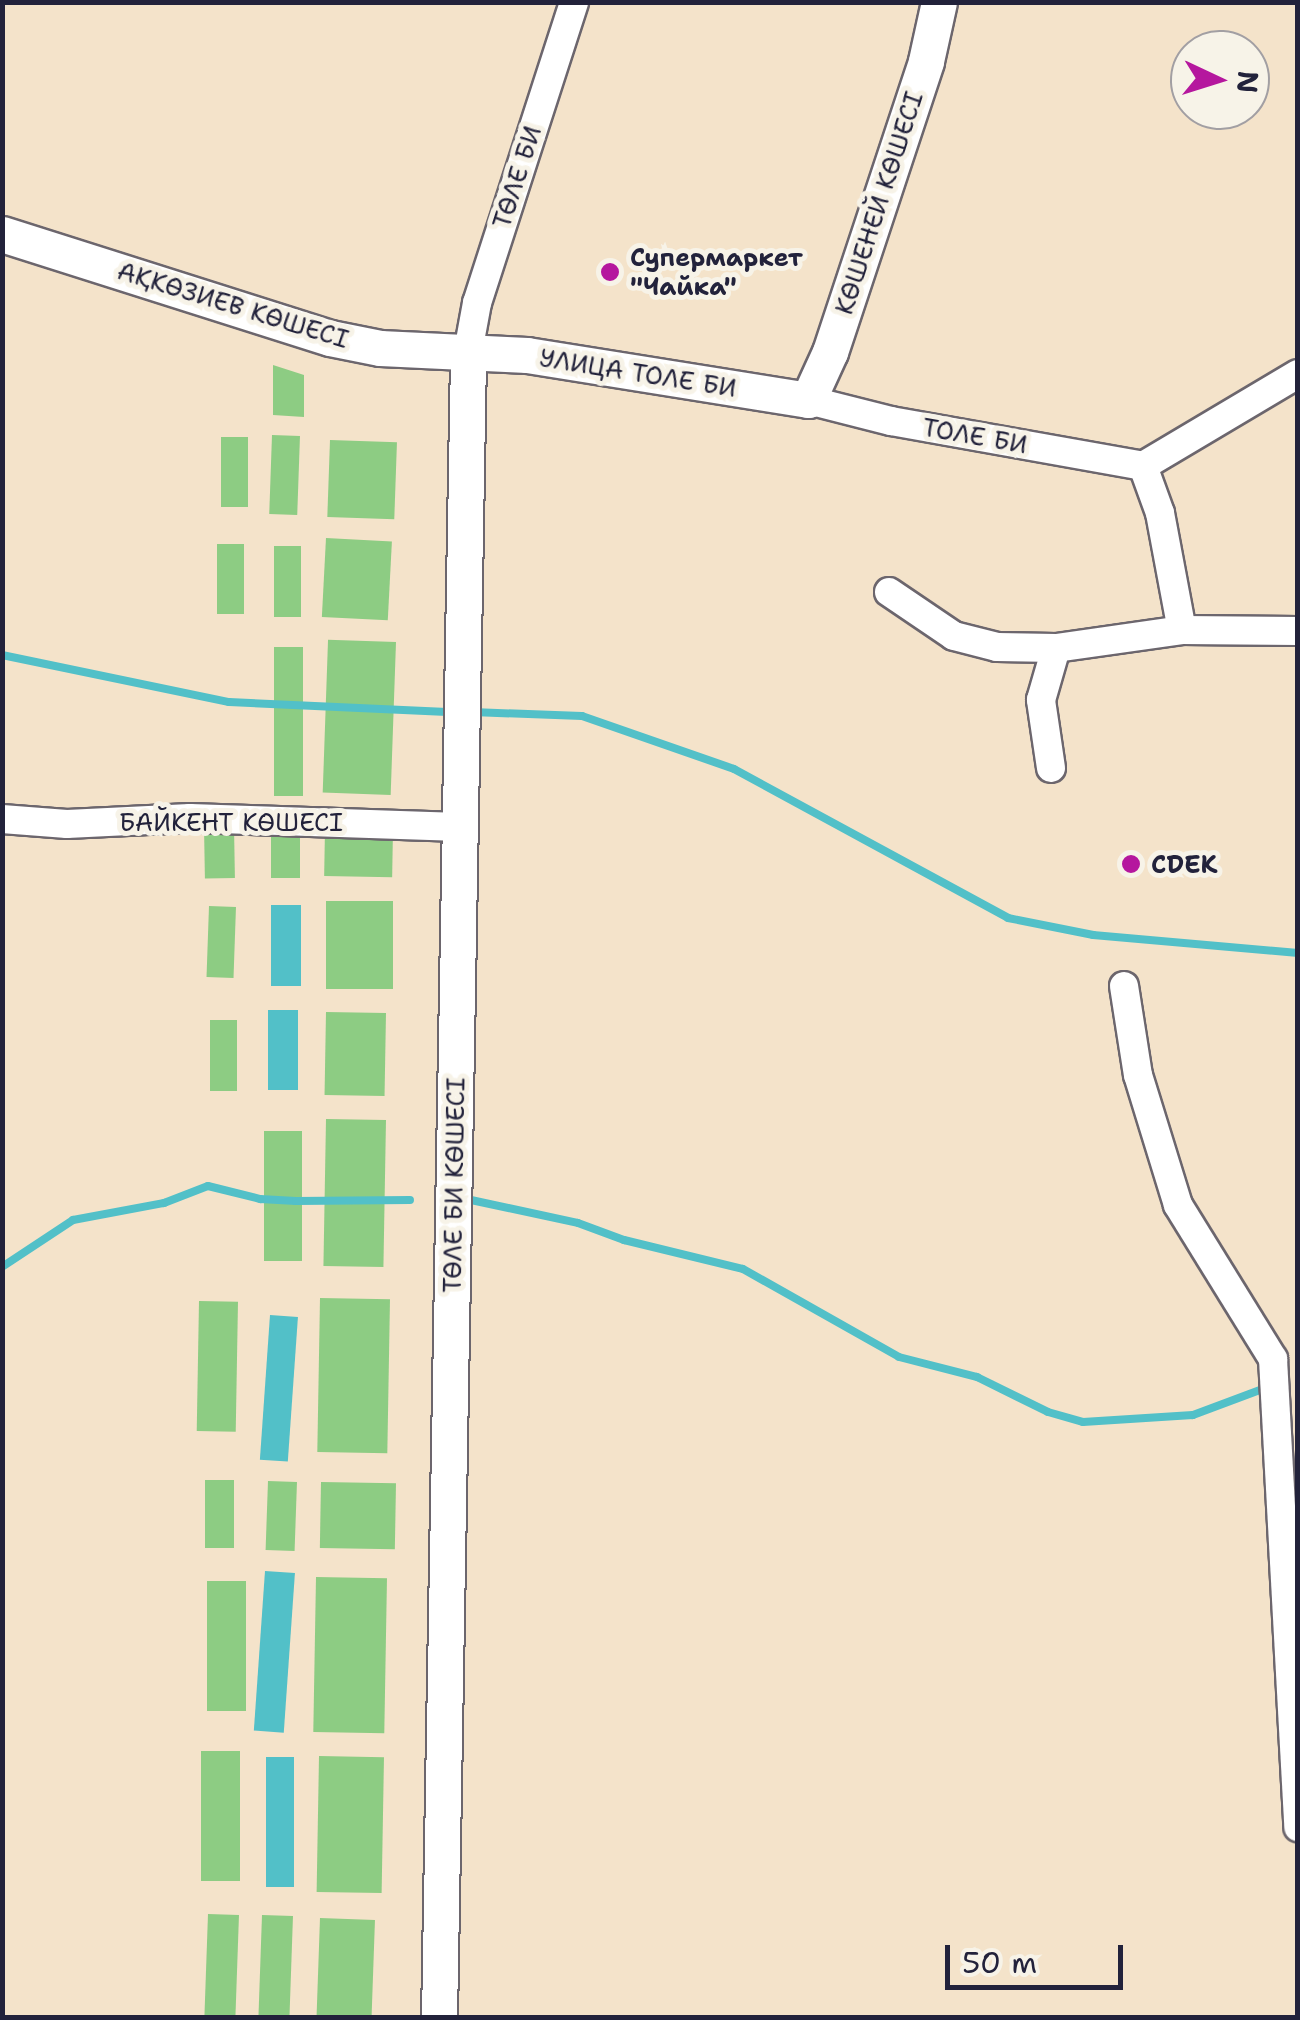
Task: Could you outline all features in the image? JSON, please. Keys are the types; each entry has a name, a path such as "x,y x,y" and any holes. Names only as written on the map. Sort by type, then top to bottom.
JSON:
{"main road":[{"name":"КӨШЕНЕЙ КӨШЕСІ","path":"808,400 830,352 896,152 939,2"},
{"name":"АҚКӨЗИЕВ КӨШЕСІ","path":"2,234 330,338 380,348 468,352"},
{"name":"УЛИЦА ТОЛЕ БИ","path":"468,352 527,356 808,400"},
{"name":"ТӨЛЕ БИ КӨШЕСІ","path":"439,2018 468,352"}],"street":[{"name":"ТӨЛЕ БИ","path":"468,352 476,303 574,2"},
{"path":"1182,630 1160,513 1144,466 1298,374"},
{"name":"ТОЛЕ БИ","path":"808,400 891,421 1144,466"},
{"path":"889,592 954,636 997,646 1056,648 1182,630 1298,631"},
{"path":"1051,768 1041,700 1056,648"},
{"name":"БАЙКЕНТ КӨШЕСІ","path":"2,819 67,824 190,818 460,826"},
{"path":"1124,986 1138,1075 1178,1206 1273,1358 1290,1538 1298,1828"},
{"path":"1250,1344 1270,1430"}],"green space":[{"path":"273,365 304,375 304,417 273,415"},
{"path":"272,435 300,436 297,515 269,514"},
{"path":"221,437 248,437 248,507 221,507"},
{"path":"330,440 397,442 394,519 327,517"},
{"path":"326,538 392,541 388,620 322,617"},
{"path":"217,544 244,544 244,614 217,614"},
{"path":"274,546 301,546 301,617 274,617"},
{"path":"328,640 396,642 391,795 323,793"},
{"path":"274,647 303,647 303,796 274,796"},
{"path":"234,826 235,878 205,879 204,827"},
{"path":"271,826 300,826 300,878 271,878"},
{"path":"325,828 393,829 392,877 324,876"},
{"path":"326,901 393,901 393,989 326,989"},
{"path":"209,906 236,907 234,978 207,977"},
{"path":"326,1012 386,1013 385,1096 325,1095"},
{"path":"210,1020 237,1020 237,1091 210,1091"},
{"path":"326,1119 386,1120 383,1267 323,1266"},
{"path":"264,1131 302,1131 302,1261 264,1261"},
{"path":"320,1298 390,1299 387,1453 317,1452"},
{"path":"199,1301 238,1302 236,1432 197,1431"},
{"path":"205,1480 234,1480 234,1548 205,1548"},
{"path":"268,1481 297,1482 295,1551 266,1550"},
{"path":"321,1482 396,1483 395,1549 320,1548"},
{"path":"316,1577 387,1578 384,1733 313,1732"},
{"path":"207,1581 246,1581 246,1711 207,1711"},
{"path":"201,1751 240,1751 240,1881 201,1881"},
{"path":"319,1756 384,1757 382,1893 317,1892"},
{"path":"208,1914 239,1915 235,2018 204,2017"},
{"path":"262,1915 293,1916 289,2018 258,2017"},
{"path":"320,1918 375,1920 372,2018 317,2017"}],"water":[{"path":"271,905 301,905 301,986 271,986"},
{"path":"268,1010 298,1010 298,1090 268,1090"},
{"path":"270,1315 298,1317 288,1462 260,1460"},
{"path":"265,1571 295,1573 284,1733 254,1731"},
{"path":"266,1757 294,1757 294,1887 266,1887"}],"waterway":[{"path":"2,655 229,702 453,712"},
{"path":"472,712 582,716 734,769 1008,918 1093,935 1298,953"},
{"path":"2,1267 73,1220 164,1203 208,1186 260,1199 410,1200"},
{"path":"471,1200 578,1223 624,1240 743,1269 899,1357 977,1377 1048,1412 1083,1422 1193,1415 1268,1387"}],"place":[{"name":"Супермаркет \"Чайка\"","path":"610,272"},
{"name":"CDEK","path":"1131,864"}]}
